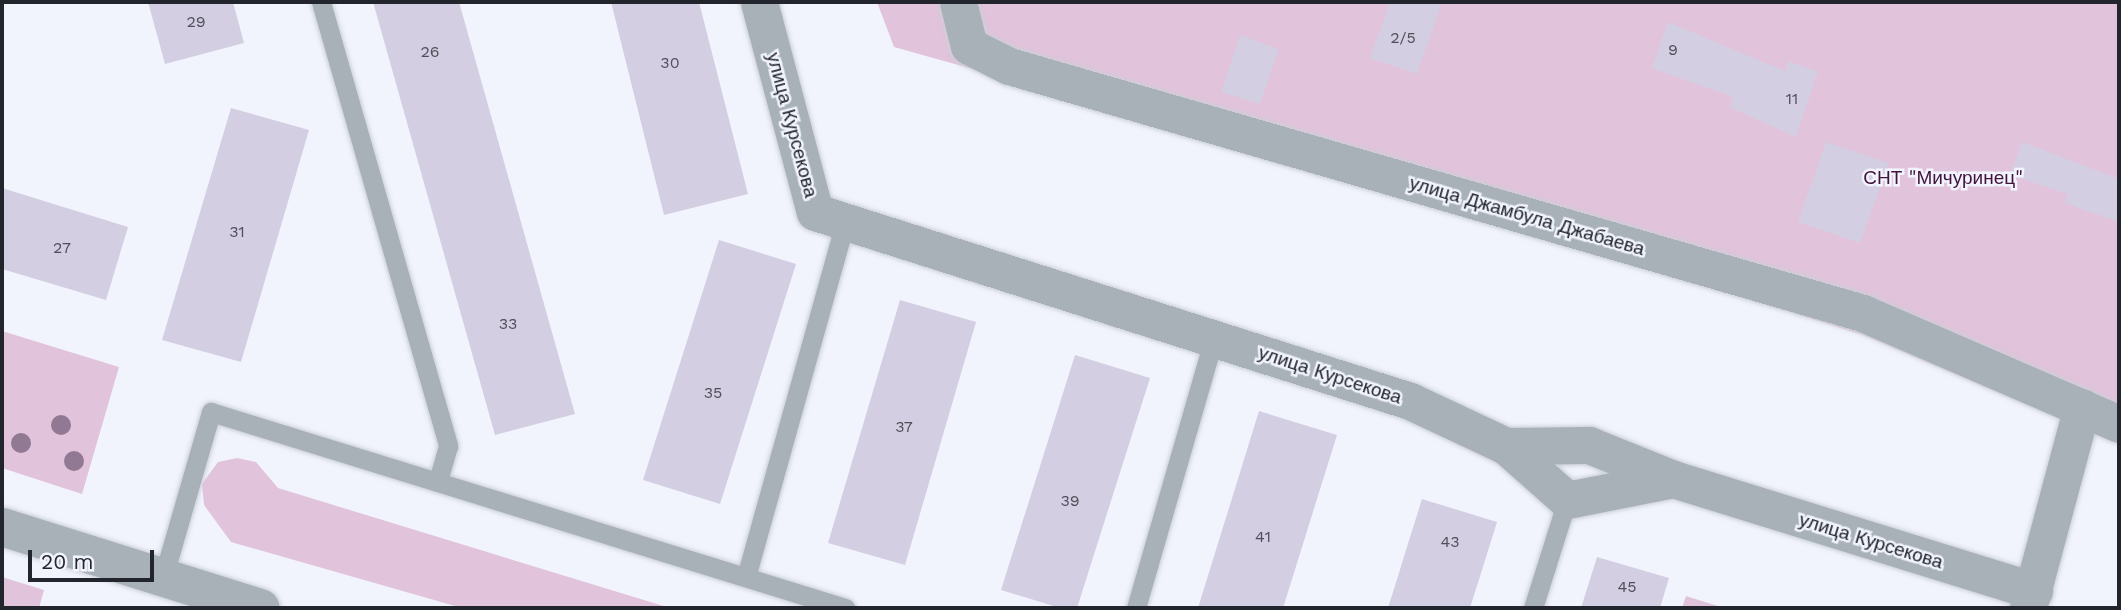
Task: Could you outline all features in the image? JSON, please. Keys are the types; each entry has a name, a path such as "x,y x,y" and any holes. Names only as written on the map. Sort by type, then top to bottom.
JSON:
{"street":[{"name":"улица Курсекова","path":"760,2 815,212 1410,401 1506,446 1567,500 1673,479 2031,600"},
{"name":"улица Джамбула Джабаева","path":"958,2 969,46 1009,66 1863,313 2119,424"},
{"path":"2031,600 2082,407"},
{"path":"1506,446 1589,445 1673,479"},
{"path":"2,527 261,608"}],"lane":[{"path":"321,2 448,446 438,482"},
{"path":"746,578 845,222"},
{"path":"1136,608 1214,337"},
{"path":"163,578 211,412 845,608"},
{"path":"1533,608 1567,500"}],"green space":[{"name":"СНТ \"Мичуринец\"","path":"877,2 2119,2 2119,444 1863,335 1392,187 894,47"},
{"path":"2,331 119,367 82,494 2,468"},
{"path":"237,458 256,462 278,488 670,608 462,608 231,542 204,505 202,484 218,462"},
{"path":"2,577 44,590 39,608 2,608"},
{"path":"1686,596 1724,608 1682,608"}],"building":[{"path":"148,2 233,2 244,43 165,64"},
{"path":"373,2 459,2 575,414 495,435"},
{"path":"611,2 699,2 748,194 664,215"},
{"path":"1390,2 1442,2 1417,74 1370,58"},
{"path":"1668,22 1785,71 1788,61 1818,72 1796,137 1729,107 1733,97 1652,68"},
{"path":"1240,35 1279,49 1260,104 1221,92"},
{"path":"231,108 309,130 241,362 162,340"},
{"path":"1826,142 1889,163 1860,243 1798,222"},
{"path":"2022,142 2119,179 2119,222 2065,203 2068,194 2010,175"},
{"path":"2,188 128,227 106,300 2,269"},
{"path":"719,240 796,264 720,504 643,480"},
{"path":"900,300 976,322 905,565 828,543"},
{"path":"1075,355 1150,378 1077,608 1060,608 1001,590"},
{"path":"1259,411 1337,435 1283,608 1198,608"},
{"path":"1422,499 1497,522 1470,608 1388,608"},
{"path":"1597,557 1669,578 1660,608 1581,608"}]}
